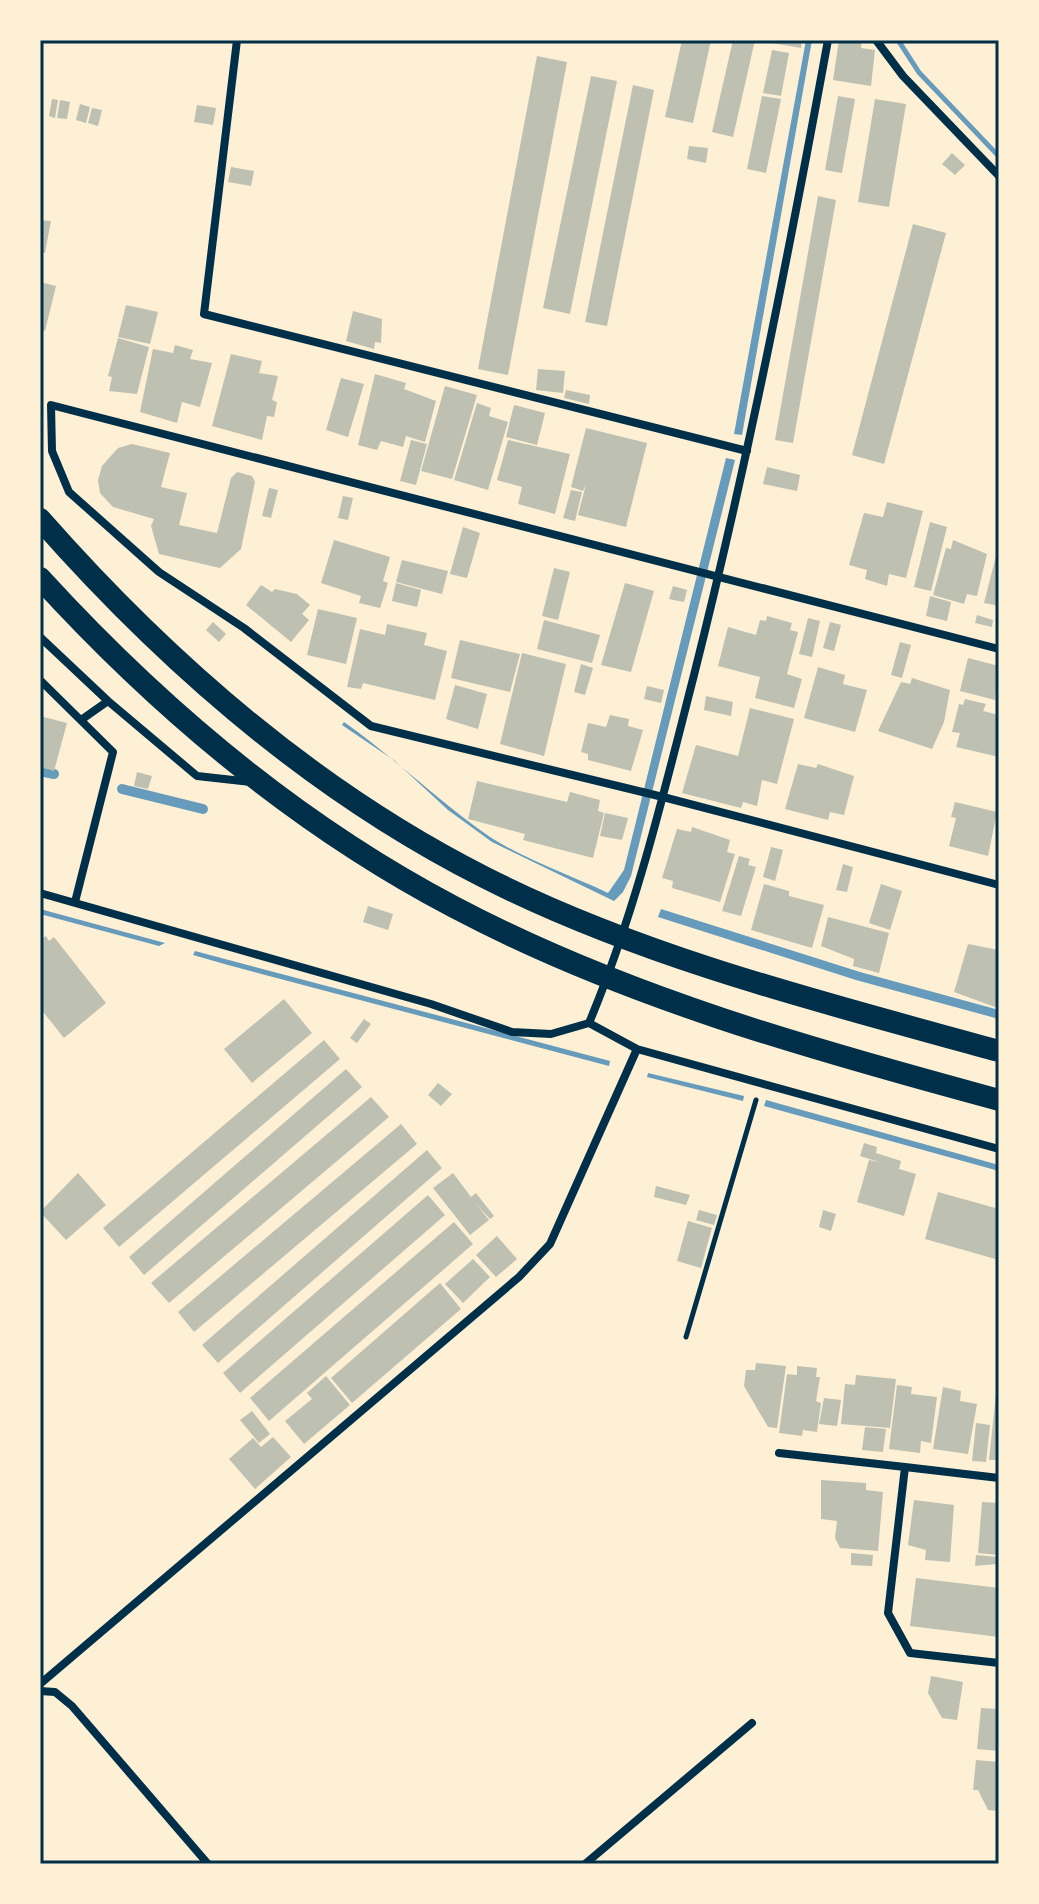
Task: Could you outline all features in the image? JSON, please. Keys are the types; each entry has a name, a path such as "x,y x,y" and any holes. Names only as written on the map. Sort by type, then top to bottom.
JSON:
{"highway":[{"path":"40,519 106,591 172,655 304,763 462,865 550,908 622,935 831,1004 999,1051"},
{"path":"40,578 128,669 264,783 418,887 525,943 608,977 804,1045 999,1100"}],"street":[{"path":"237,40 204,314 747,451"},
{"path":"40,893 431,1004 512,1032 551,1034 573,1031 589,1023 622,935 663,797 719,576 776,321 828,40"},
{"path":"876,40 903,76 999,176"},
{"path":"999,649 51,405 52,451 69,492 159,572 244,628 371,726 663,797 999,885"},
{"path":"40,637 108,701 197,776 264,783"},
{"path":"40,680 113,752 75,902"},
{"path":"81,720 108,701"},
{"path":"589,1023 637,1049 999,1149"},
{"path":"40,1684 181,1568 529,1266 550,1244 637,1049"},
{"path":"779,1453 999,1478"},
{"path":"905,1467 888,1613 910,1653 999,1663"},
{"path":"40,1691 55,1692 72,1706 208,1864"},
{"path":"585,1864 752,1723"}],"path":[{"path":"686,1337 761,1082"}],"water":[{"path":"806,40 812,40 742,435 734,434"},
{"path":"895,40 901,40 921,71 999,153 999,160 917,74"},
{"path":"726,458 735,460 631,876 614,901 492,842 448,810 401,766 490,837 608,893 624,870"},
{"path":"344,722 363,736 391,758 342,725"},
{"path":"40,909 165,943 159,946 40,914"},
{"path":"661,909 860,972 999,1010 999,1019 856,980 658,917"},
{"path":"195,951 610,1061 609,1066 228,965 193,955"},
{"path":"648,1073 744,1096 743,1101 647,1077"},
{"path":"766,1100 999,1165 999,1171 764,1106"}],"building":[{"path":"682,40 711,40 693,123 665,117"},
{"path":"733,40 755,40 733,137 712,132"},
{"path":"772,40 802,40 801,48 772,43"},
{"path":"839,40 862,40 861,48 875,50 871,86 833,80"},
{"path":"772,50 789,53 781,96 763,93"},
{"path":"537,56 567,62 508,375 478,369"},
{"path":"591,76 617,81 570,314 543,308"},
{"path":"633,85 654,90 607,326 585,322"},
{"path":"762,96 781,99 766,173 747,169"},
{"path":"838,96 855,99 842,173 825,170"},
{"path":"52,99 58,100 55,118 49,116"},
{"path":"875,99 906,104 889,207 858,202"},
{"path":"60,100 70,102 67,119 57,118"},
{"path":"80,104 90,107 86,123 76,120"},
{"path":"197,105 216,108 213,125 194,122"},
{"path":"92,108 102,110 98,126 88,123"},
{"path":"689,146 708,148 706,163 687,159"},
{"path":"952,153 965,165 955,175 942,164"},
{"path":"231,167 254,171 251,186 228,182"},
{"path":"818,196 836,200 793,443 775,440"},
{"path":"40,220 51,221 45,253 40,252"},
{"path":"913,224 946,233 884,464 852,455"},
{"path":"40,282 56,286 45,331 40,330"},
{"path":"126,305 158,312 150,344 118,337"},
{"path":"353,311 382,319 381,343 375,342 374,349 346,341"},
{"path":"118,338 149,347 137,394 109,391 112,377 108,376"},
{"path":"175,345 193,350 190,359 212,363 200,407 182,402 177,423 140,412 153,349 173,353"},
{"path":"231,354 262,361 259,373 278,376 272,400 277,402 274,417 267,416 262,440 212,426"},
{"path":"538,369 565,371 563,393 536,390"},
{"path":"375,374 406,383 404,389 436,401 425,442 406,436 403,447 381,441 377,450 358,445"},
{"path":"341,378 364,384 348,437 326,430"},
{"path":"445,386 477,395 452,479 421,471"},
{"path":"566,390 590,395 589,404 564,398"},
{"path":"477,403 491,408 489,416 508,422 488,490 454,480"},
{"path":"514,405 545,413 537,445 506,437"},
{"path":"586,428 647,443 626,527 578,515 586,484 583,491 571,487"},
{"path":"411,440 427,444 416,485 400,481"},
{"path":"508,440 570,454 555,514 518,504 522,487 497,480"},
{"path":"132,444 170,453 161,487 187,493 179,525 217,533 231,478 237,472 252,476 255,482 241,549 220,568 159,554 151,526 154,519 113,507 100,493 98,480 102,466 118,448"},
{"path":"767,467 800,475 797,491 763,484"},
{"path":"269,488 278,490 271,518 262,516"},
{"path":"571,490 582,492 575,521 563,518"},
{"path":"343,496 353,498 348,520 338,518"},
{"path":"887,502 923,511 906,578 889,574 887,586 865,579 867,570 849,565 864,513 883,517"},
{"path":"930,522 947,527 931,591 914,587"},
{"path":"463,527 480,533 467,578 450,574"},
{"path":"334,540 390,557 383,581 388,583 380,608 359,603 361,596 321,583"},
{"path":"953,540 987,554 977,596 967,594 964,604 933,595 946,548 951,549"},
{"path":"999,548 999,606 984,603"},
{"path":"402,560 448,571 442,594 396,582"},
{"path":"554,568 570,572 558,620 542,616"},
{"path":"396,583 421,590 417,607 392,601"},
{"path":"625,583 654,591 631,672 601,665"},
{"path":"261,585 272,592 275,589 297,594 310,605 302,614 309,620 291,642 246,605"},
{"path":"673,586 687,590 684,602 669,599"},
{"path":"930,596 951,602 947,621 926,616"},
{"path":"318,609 357,618 346,664 307,655"},
{"path":"977,615 993,620 992,627 975,623"},
{"path":"767,616 792,623 790,630 798,632 787,674 802,679 794,708 755,698 760,677 718,666 728,627 756,635 760,620 766,621"},
{"path":"808,618 820,621 812,657 799,654"},
{"path":"544,620 600,635 592,663 537,649"},
{"path":"213,622 226,634 219,642 206,630"},
{"path":"830,622 841,625 834,651 823,648"},
{"path":"387,624 427,633 424,645 447,651 435,700 363,683 361,689 347,687 360,629 385,635"},
{"path":"460,640 520,654 510,692 451,678"},
{"path":"900,642 911,645 902,678 891,675"},
{"path":"522,653 566,664 544,756 500,744"},
{"path":"968,658 999,666 995,700 960,691"},
{"path":"581,664 593,668 585,695 574,692"},
{"path":"818,667 845,675 843,684 867,690 855,732 804,718"},
{"path":"912,678 950,690 944,722 932,749 878,731 901,682 910,684"},
{"path":"455,685 487,694 478,729 446,719"},
{"path":"647,686 664,690 661,703 644,699"},
{"path":"706,696 733,702 731,716 704,710"},
{"path":"965,699 986,704 983,711 999,715 999,757 956,747 960,733 952,732 959,704 963,705"},
{"path":"750,708 794,719 777,784 762,780 757,806 743,802 741,808 682,793 696,745 738,756"},
{"path":"610,715 629,719 628,726 643,730 631,771 588,760 588,754 581,752 588,723 606,727"},
{"path":"40,716 67,723 54,771 40,767"},
{"path":"798,764 816,768 818,764 854,776 844,815 830,812 828,820 785,809"},
{"path":"137,772 152,776 148,789 134,786"},
{"path":"477,781 567,802 570,792 600,800 598,811 604,813 593,858 523,840 525,834 468,819"},
{"path":"955,802 997,812 988,856 949,846 956,818 951,817"},
{"path":"605,813 628,818 622,840 600,836"},
{"path":"692,827 730,840 727,852 735,854 720,902 672,888 673,881 662,878 677,829 691,832"},
{"path":"771,847 783,850 775,881 763,877"},
{"path":"739,856 750,859 748,865 756,867 741,916 722,911"},
{"path":"843,864 853,867 847,892 836,890"},
{"path":"764,884 789,891 789,896 824,905 812,948 751,930"},
{"path":"881,884 902,891 890,930 869,923"},
{"path":"368,906 393,914 388,930 363,922"},
{"path":"828,917 889,933 879,973 853,966 854,959 821,946"},
{"path":"46,936 49,941 54,937 106,1003 64,1038 40,1008 40,940"},
{"path":"968,944 999,950 999,999 995,1007 954,992"},
{"path":"284,999 312,1033 252,1083 224,1049"},
{"path":"364,1019 371,1024 357,1043 350,1038"},
{"path":"324,1040 340,1059 119,1247 103,1228"},
{"path":"346,1069 362,1087 144,1275 129,1257"},
{"path":"438,1083 452,1094 441,1106 428,1095"},
{"path":"371,1097 389,1117 169,1303 151,1283"},
{"path":"401,1124 417,1144 194,1332 178,1312"},
{"path":"864,1143 877,1147 876,1153 901,1161 899,1169 916,1174 904,1216 857,1202 869,1160 879,1162 860,1156"},
{"path":"427,1150 442,1168 218,1363 202,1345"},
{"path":"78,1173 106,1205 66,1240 40,1212"},
{"path":"453,1173 471,1197 476,1193 494,1216 490,1219 476,1204 489,1220 470,1235 433,1188"},
{"path":"656,1186 690,1195 686,1205 654,1197"},
{"path":"938,1192 999,1209 999,1260 925,1239"},
{"path":"428,1195 445,1215 240,1393 223,1373"},
{"path":"699,1210 717,1215 714,1225 696,1220"},
{"path":"823,1210 836,1214 831,1231 819,1227"},
{"path":"688,1221 712,1228 701,1268 677,1261"},
{"path":"454,1222 473,1244 269,1421 250,1398"},
{"path":"497,1236 517,1259 496,1277 476,1255"},
{"path":"473,1259 490,1277 463,1303 445,1284"},
{"path":"440,1283 461,1309 352,1403 331,1378"},
{"path":"756,1363 786,1366 777,1428 768,1427 744,1386 746,1370 755,1370"},
{"path":"797,1366 817,1368 816,1377 820,1377 816,1401 821,1403 817,1432 803,1430 802,1436 779,1433 787,1374 797,1375"},
{"path":"856,1375 896,1379 890,1428 841,1424 845,1384 855,1385"},
{"path":"326,1376 350,1405 304,1444 285,1421 312,1399 307,1393"},
{"path":"997,1384 999,1460 989,1460"},
{"path":"897,1385 912,1387 911,1394 937,1397 931,1443 921,1441 920,1453 889,1449"},
{"path":"943,1387 961,1391 960,1401 977,1404 968,1454 933,1449"},
{"path":"824,1398 841,1400 837,1426 819,1424"},
{"path":"252,1411 270,1434 259,1443 240,1420"},
{"path":"976,1423 990,1425 986,1462 972,1461"},
{"path":"865,1427 886,1429 883,1452 862,1450"},
{"path":"273,1437 291,1457 255,1489 229,1459 253,1438 261,1447"},
{"path":"821,1480 866,1483 866,1490 883,1492 878,1551 840,1548 835,1538 837,1521 821,1519"},
{"path":"914,1500 954,1505 950,1562 925,1560 926,1550 908,1545"},
{"path":"982,1502 999,1503 999,1555 978,1553"},
{"path":"851,1553 873,1555 872,1566 851,1565"},
{"path":"976,1555 997,1557 997,1564 975,1566"},
{"path":"916,1578 999,1588 999,1637 910,1626"},
{"path":"931,1676 963,1682 957,1720 942,1718 928,1693"},
{"path":"981,1708 999,1709 999,1751 977,1749"},
{"path":"976,1760 999,1762 999,1811 988,1810 978,1790 973,1790"}],"waterway":[{"path":"40,771 54,774"},
{"path":"122,789 203,809"}]}
